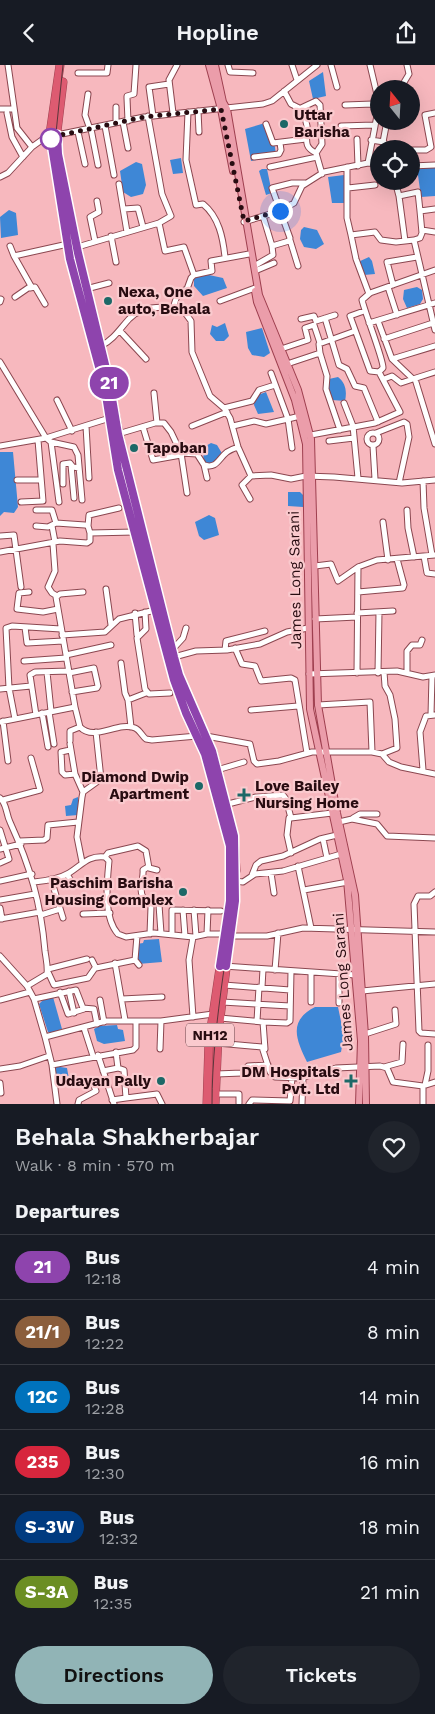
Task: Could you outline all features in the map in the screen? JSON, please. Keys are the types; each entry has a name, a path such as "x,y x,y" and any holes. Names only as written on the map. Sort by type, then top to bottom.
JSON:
{"highway":[{"name":"NH12","path":"59,95 60,65"},
{"name":"NH12","path":"65,65 54,135 71,247 112,418 118,434 156,610 174,680 186,713 212,751 217,770 230,846 228,935"},
{"name":"NH12","path":"71,247 86,289 100,347 112,418 118,470 135,532 148,568 179,675 234,836 235,881 214,1033 207,1104"},
{"name":"NH12","path":"217,1016 222,1003 224,985 223,966"},
{"name":"NH12","path":"214,1033 217,1043 214,1104"}],"main road":[{"name":"James Long Sarani","path":"209,65 224,109 245,221 257,302 300,416 306,444 309,476 307,561 310,709 322,752 332,813 343,854 356,929 363,1067 358,1104"},
{"path":"215,65 224,109"},
{"path":"245,221 259,295 302,404 311,435 309,476 315,564 318,705 322,752 339,822 343,854 356,895 356,929"},
{"path":"307,561 315,564"},
{"path":"359,975 365,1034 363,1067 366,1104"}],"street":[{"path":"8,65 18,128 32,147"},
{"path":"78,73 107,73 108,65"},
{"path":"128,148 125,121 126,98 127,95 134,94 136,65"},
{"path":"228,65 230,72 253,73"},
{"path":"292,65 297,80"},
{"path":"0,177 8,173 32,147 54,135 151,116 263,104 284,91 317,65"},
{"path":"331,65 337,87"},
{"path":"370,65 373,80"},
{"path":"405,80 409,74 407,65"},
{"path":"173,113 169,84 174,67"},
{"path":"14,256 71,247 111,237 159,223 171,216 162,194 151,116 150,86 169,84"},
{"path":"284,91 291,104 301,108 316,101 320,105 322,144 317,155"},
{"path":"88,94 85,115 98,165"},
{"path":"345,105 370,104"},
{"path":"116,107 116,123"},
{"path":"301,108 307,126 307,147 317,155 322,174"},
{"path":"0,109 14,109"},
{"path":"198,111 199,132"},
{"path":"188,112 186,160 196,205 203,204 215,216 224,243 225,257"},
{"path":"7,113 10,133 23,157"},
{"path":"430,149 433,139 426,115 435,113"},
{"path":"266,124 273,143 306,139"},
{"path":"341,127 370,125"},
{"path":"105,126 114,175"},
{"path":"371,140 373,130"},
{"path":"78,131 85,164"},
{"path":"357,139 358,166"},
{"path":"254,157 279,154 281,150 280,143"},
{"path":"298,266 272,188 305,183 330,169 368,163 370,148"},
{"path":"420,150 430,149 435,153"},
{"path":"270,167 317,155"},
{"path":"420,166 435,165"},
{"path":"347,167 348,218 356,259 369,294"},
{"path":"245,221 280,211 294,203 305,183"},
{"path":"119,184 128,232"},
{"path":"348,188 370,186"},
{"path":"397,190 405,241"},
{"path":"351,235 375,232 381,240 405,241 420,238 422,231 418,192 399,196"},
{"path":"95,241 90,217 98,212 97,201"},
{"path":"124,209 138,208 143,227"},
{"path":"420,211 435,209"},
{"path":"255,268 273,255 263,217"},
{"path":"159,223 165,251 184,247 194,275"},
{"path":"422,231 435,232"},
{"path":"111,237 116,262"},
{"path":"272,246 290,240"},
{"path":"414,240 435,330"},
{"path":"10,245 30,288"},
{"path":"173,308 178,293 187,289 194,275 212,271 211,261 225,257 249,255"},
{"path":"397,315 390,286 387,262 417,257"},
{"path":"255,268 274,263"},
{"path":"379,372 383,369 383,362 364,311 362,300 369,294 435,270"},
{"path":"86,289 109,283"},
{"path":"15,297 35,287 45,304"},
{"path":"220,301 255,288"},
{"path":"369,323 435,303"},
{"path":"100,347 120,331 132,317 141,312 159,307 183,310 191,321 192,352 197,366 210,396 225,410 233,426 238,447 251,476"},
{"path":"311,435 371,424 399,413 401,410 379,372 370,371 350,316 364,311"},
{"path":"301,319 314,316 316,321 335,315"},
{"path":"325,318 339,365 347,369 355,385 364,388 378,422"},
{"path":"378,321 392,359 414,379 435,444"},
{"path":"384,339 433,323"},
{"path":"281,349 308,340 305,328 314,325 327,376 326,389 340,430"},
{"path":"120,331 146,359"},
{"path":"320,343 356,331"},
{"path":"392,359 435,346"},
{"path":"287,364 320,353"},
{"path":"0,362 48,440 59,502"},
{"path":"384,379 392,376 401,383 435,372"},
{"path":"271,373 288,419 292,448"},
{"path":"192,426 225,410 252,401 259,390 275,385"},
{"path":"154,393 157,423"},
{"path":"57,400 72,431"},
{"path":"344,403 353,427 358,478"},
{"path":"233,426 254,421 266,424 300,416"},
{"path":"48,440 112,418"},
{"path":"375,479 373,446 366,439 374,433 390,430 404,422 407,424 409,437 399,483"},
{"path":"118,434 157,423 164,423 168,427 181,454 187,493"},
{"path":"371,424 374,433 379,439 373,446"},
{"path":"86,426 89,478"},
{"path":"143,427 153,460 181,454 197,454 204,465 207,478"},
{"path":"329,441 354,438"},
{"path":"38,440 43,501 46,510"},
{"path":"0,446 48,440 74,447 78,455 82,500"},
{"path":"204,465 214,465 220,462 226,452 238,447"},
{"path":"63,484 62,465 66,463 79,468"},
{"path":"71,464 74,498"},
{"path":"250,499 242,485 251,476 272,475 291,479 309,476 358,478 399,483 435,480"},
{"path":"17,480 41,480"},
{"path":"315,564 330,563 338,581 369,562 434,555 424,508 423,481"},
{"path":"21,502 43,501"},
{"path":"0,552 54,543 87,543 90,541 89,515 119,508"},
{"path":"36,510 52,510 55,571 48,587 56,596 72,692 80,727 88,732 131,727 138,729 146,739 152,740 201,736 250,744 254,761 258,764 279,761 307,753 372,752 382,754 394,765 435,773"},
{"path":"408,510 408,527 414,557"},
{"path":"383,522 388,560"},
{"path":"36,526 54,524 88,526"},
{"path":"90,533 135,532"},
{"path":"0,535 14,535 21,587"},
{"path":"424,556 427,573 435,574"},
{"path":"358,592 403,589 404,585 397,559"},
{"path":"357,673 358,567"},
{"path":"106,589 111,625"},
{"path":"29,592 19,593 17,609 43,612 58,609"},
{"path":"56,596 83,592"},
{"path":"25,627 27,643 62,635 105,632 120,619 135,613 156,610"},
{"path":"138,635 146,629 145,611"},
{"path":"315,619 393,611"},
{"path":"378,612 381,673 390,695 395,719 397,748 382,754"},
{"path":"135,613 138,653 146,693"},
{"path":"15,719 9,688 5,631 8,627 25,627 62,635"},
{"path":"173,653 183,638 186,628"},
{"path":"173,653 225,650 260,644 287,632 308,628"},
{"path":"225,650 226,641 266,631"},
{"path":"408,672 407,651 412,645 420,645 422,640"},
{"path":"24,661 66,657 111,645"},
{"path":"234,648 240,662 255,666 261,681 293,678 307,753"},
{"path":"121,663 131,727"},
{"path":"36,715 31,686 32,673 69,672 94,668 97,688 72,692"},
{"path":"47,672 54,744"},
{"path":"309,674 408,672 416,676 434,675 433,715 425,717 420,729 424,770"},
{"path":"0,689 31,686"},
{"path":"128,700 146,693 170,693"},
{"path":"318,705 370,702 372,752"},
{"path":"250,710 298,706"},
{"path":"8,761 2,721 75,707"},
{"path":"42,713 48,747"},
{"path":"80,727 70,731 70,745 75,774 83,792 78,823 78,847 82,862"},
{"path":"83,792 101,779 96,732"},
{"path":"70,745 61,752 62,772 65,775 75,774"},
{"path":"31,758 40,789 1,799 32,874 41,914 47,970 54,985 88,978 94,968 135,960"},
{"path":"217,770 244,762"},
{"path":"223,805 256,797 283,795 286,799 289,818 287,835 291,853"},
{"path":"289,818 332,813"},
{"path":"339,822 352,819 360,814 377,813"},
{"path":"352,819 380,826 387,836 435,838"},
{"path":"3,848 20,843 44,840 47,838 48,825 78,823"},
{"path":"0,830 3,848 9,859 0,863"},
{"path":"235,881 243,882 252,875 260,861 291,853 337,835"},
{"path":"323,839 327,858"},
{"path":"34,882 67,874 82,862 105,857 108,853 138,846 146,851 148,867"},
{"path":"252,875 271,873 343,854"},
{"path":"105,857 108,861 112,925 118,934 126,937 161,933 185,936 207,934 267,937 278,933 311,928 435,932 435,939"},
{"path":"298,866 311,928"},
{"path":"148,867 157,870"},
{"path":"148,867 143,870 144,880 141,886 143,898 151,907 150,934"},
{"path":"271,873 274,893"},
{"path":"0,881 32,874"},
{"path":"67,874 74,886 82,884"},
{"path":"51,879 63,918"},
{"path":"304,890 348,882"},
{"path":"435,892 430,896 418,896 414,900 420,1032 435,1034"},
{"path":"0,900 35,894"},
{"path":"159,905 161,933"},
{"path":"0,908 1,919 41,914 60,909"},
{"path":"172,934 170,912 183,910 221,911"},
{"path":"183,910 185,936"},
{"path":"193,1017 190,960 195,936 194,910"},
{"path":"207,934 208,910"},
{"path":"83,914 110,913"},
{"path":"275,970 278,933"},
{"path":"137,936 135,960 140,965"},
{"path":"0,956 26,986 34,999 52,1065 57,1104"},
{"path":"47,970 90,959 94,968"},
{"path":"115,963 125,1020"},
{"path":"223,966 359,975"},
{"path":"257,1021 263,969"},
{"path":"26,986 44,977 47,970"},
{"path":"45,1037 104,1022 125,1020 161,1021 217,1016 287,1023 290,1021 291,971"},
{"path":"311,972 311,1002"},
{"path":"339,974 339,1003"},
{"path":"362,991 435,984"},
{"path":"224,985 290,989"},
{"path":"34,999 60,992 77,990 84,1009"},
{"path":"68,991 74,1013"},
{"path":"0,1000 30,992"},
{"path":"60,992 68,1015 84,1009 94,1009 97,1024"},
{"path":"122,999 162,997"},
{"path":"100,1000 104,1022"},
{"path":"222,1003 290,1006"},
{"path":"365,1034 396,1025 395,1010"},
{"path":"52,1065 135,1049 136,1021"},
{"path":"160,1049 161,1021"},
{"path":"263,1022 265,1050 272,1075 303,1078 336,1068 384,1067 402,1062 403,1044"},
{"path":"84,1028 103,1071 113,1102 126,1098 157,1094 162,1104"},
{"path":"217,1043 259,1045 265,1050"},
{"path":"423,1104 424,1086 429,1062 428,1045"},
{"path":"116,1052 118,1068"},
{"path":"0,1069 20,1066 49,1056"},
{"path":"216,1074 242,1073 248,1066 268,1065"},
{"path":"384,1067 393,1082 424,1086 435,1082"},
{"path":"103,1071 118,1068 124,1070 126,1098"},
{"path":"250,1104 252,1100 290,1101 292,1078"},
{"path":"302,1104 303,1078"},
{"path":"79,1083 94,1083 106,1079"},
{"path":"0,1083 1,1093"},
{"path":"78,1104 79,1100 96,1091 94,1083"},
{"path":"215,1094 239,1094 239,1103"},
{"path":"137,1097 138,1104"}],"water":[{"path":"323,72 326,96 313,99 309,81"},
{"path":"265,123 275,147 276,156 251,161 245,129"},
{"path":"181,158 183,173 173,174 170,160"},
{"path":"136,162 142,164 146,185 143,194 131,197 123,192 120,171"},
{"path":"435,167 435,196 421,197 420,168"},
{"path":"267,169 272,193 266,195 259,171"},
{"path":"344,175 347,203 332,203 328,177"},
{"path":"9,210 16,213 18,235 1,238 0,217"},
{"path":"304,227 317,230 324,244 316,249 304,247 300,239 301,230"},
{"path":"369,257 375,274 364,275 358,262"},
{"path":"209,275 223,278 227,288 203,296 194,286 194,277"},
{"path":"417,287 422,290 423,299 420,304 407,308 403,299 404,290"},
{"path":"225,323 229,336 224,341 216,341 210,334 212,325 217,327"},
{"path":"262,328 270,353 264,357 252,355 248,348 246,332"},
{"path":"338,377 343,382 345,388 345,401 332,400 327,384 329,379"},
{"path":"266,392 274,412 258,414 254,405 255,396"},
{"path":"211,443 217,445 223,455 211,465 203,462 204,447"},
{"path":"0,452 13,452 18,507 14,513 4,512 0,516"},
{"path":"288,492 300,492 304,496 303,507 288,506"},
{"path":"209,515 215,518 219,535 204,540 199,536 195,522"},
{"path":"78,797 78,815 66,816 65,806 71,805 73,799"},
{"path":"159,939 162,962 138,964 137,944 143,943 144,940"},
{"path":"53,997 62,1029 51,1033 48,1032 39,1004 44,999"},
{"path":"315,1007 338,1007 344,1036 341,1052 307,1062 298,1038 298,1024 306,1012"},
{"path":"117,1025 118,1029 123,1030 125,1041 104,1044 97,1041 94,1029 99,1026"},
{"path":"54,1066 67,1068 70,1085 58,1087"}],"railway":[{"path":"63,65 56,133 60,190 107,386 121,460 171,658 224,805 234,856 234,901 217,1024 212,1104"}],"bus line":[{"name":"21","path":"220,966 230,901 230,846 205,754 186,713 174,680 118,470 105,389 70,259 50,134 57,135 58,154 78,253 109,381 118,434 174,657 179,675 212,751 234,836 236,856 235,901 226,966"}],"place":[{"name":"Uttar Barisha","path":"284,124"},
{"name":"Nexa, One auto, Behala","path":"108,301"},
{"name":"Tapoban","path":"134,448"},
{"name":"Diamond Dwip Apartment","path":"199,786"},
{"name":"Love Bailey Nursing Home","path":"244,795"},
{"name":"Paschim Barisha Housing Complex","path":"183,892"},
{"name":"Udayan Pally","path":"161,1081"},
{"name":"DM Hospitals Pvt. Ltd","path":"351,1081"}],"route":[{"path":"51,139 50,134 61,135 144,117 221,109 244,221 257,219 280,211"}]}
